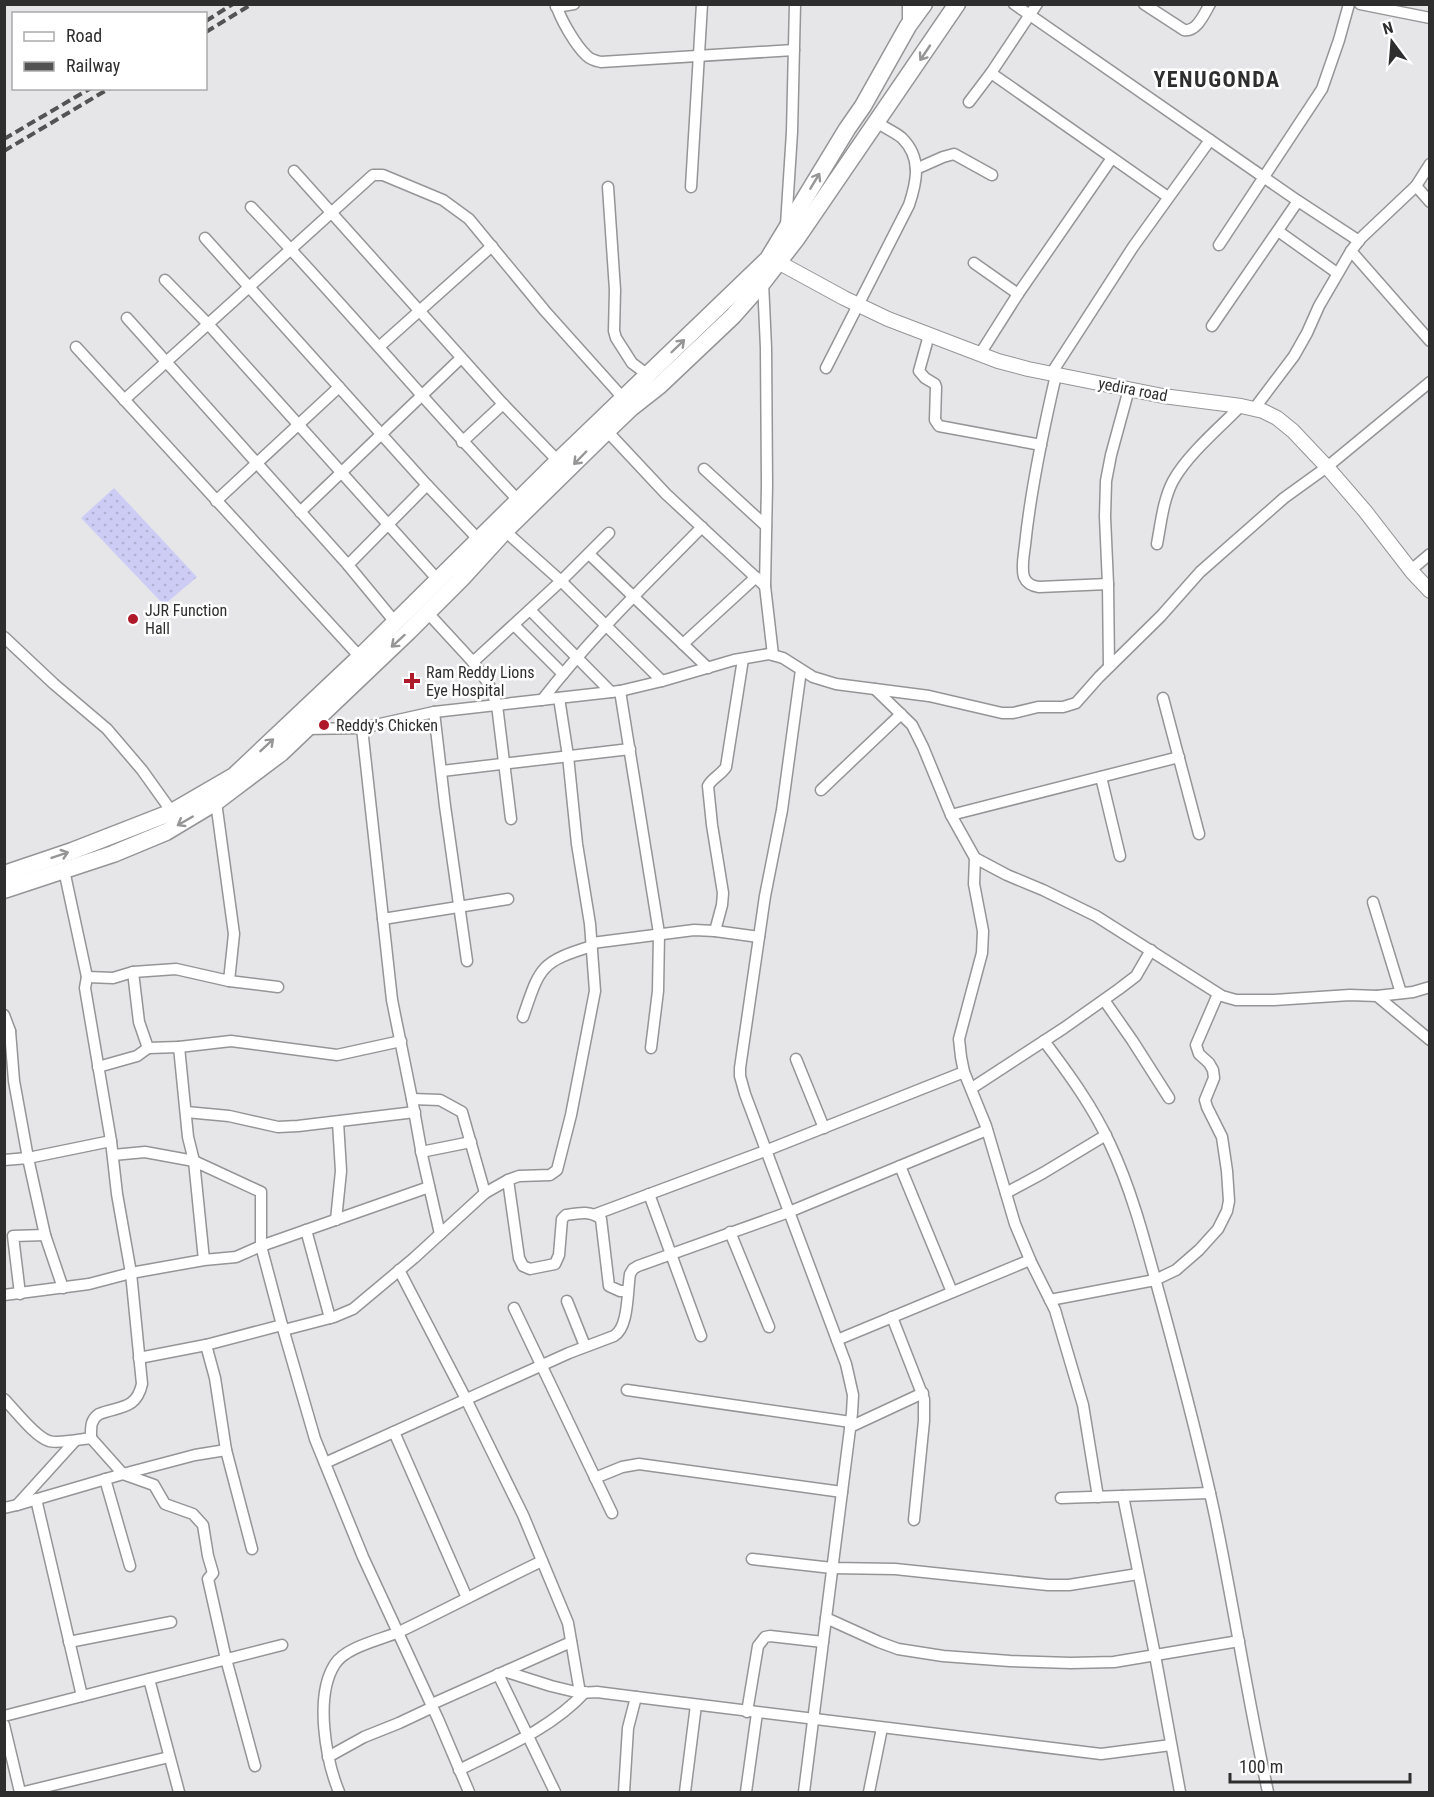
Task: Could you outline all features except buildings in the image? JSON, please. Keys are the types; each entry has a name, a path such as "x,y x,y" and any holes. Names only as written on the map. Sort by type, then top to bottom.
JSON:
{"highway":[{"path":"4,874 72,851 172,812 234,776 360,657 558,461 768,260 863,106 908,26 924,4"},
{"path":"4,890 113,854 166,832 216,802 281,753 462,578 505,531 607,431 659,386 733,316 797,238 878,123 957,4"}],"main road":[{"name":"yedira road","path":"778,262 888,320 998,361 1163,396 1248,407 1270,414 1285,424 1327,467 1430,591"}],"street":[{"path":"574,4 556,6 578,45 589,58 601,62 794,50"},
{"path":"691,187 702,4"},
{"path":"785,231 792,132 795,4"},
{"path":"908,4 908,26"},
{"path":"1014,4 1264,178 1359,241"},
{"path":"969,102 1038,4"},
{"path":"1144,4 1189,31 1196,26 1210,4"},
{"path":"1219,245 1322,89 1349,4"},
{"path":"1360,4 1430,18"},
{"path":"991,73 1168,198"},
{"path":"826,368 909,205 916,184 916,169 909,148 901,137 878,123"},
{"path":"1108,584 1039,587 1030,585 1024,578 1029,515 1054,374 1132,247 1210,140"},
{"path":"916,169 954,154 992,175"},
{"path":"980,354 1018,294 1112,158"},
{"path":"1156,544 1165,502 1182,468 1248,407 1294,356 1337,273 1351,251 1416,186 1430,164"},
{"path":"294,171 461,358 558,461"},
{"path":"124,400 373,175 383,175 443,200 469,219 545,311 623,398"},
{"path":"1416,186 1430,202"},
{"path":"608,187 615,290 614,331 632,363 648,375"},
{"path":"1212,326 1298,201"},
{"path":"252,207 292,249 462,442 518,500"},
{"path":"1278,231 1337,273"},
{"path":"205,238 478,540"},
{"path":"378,347 492,246"},
{"path":"1351,251 1430,341"},
{"path":"974,263 1018,294"},
{"path":"165,280 208,324 438,580"},
{"path":"763,282 766,348 765,586 773,655"},
{"path":"127,318 348,565 395,622"},
{"path":"929,335 919,371 935,384 935,420 939,426 1041,445"},
{"path":"76,347 360,657"},
{"path":"300,512 461,358"},
{"path":"305,729 363,728 434,712 616,691 769,654 783,658 813,677 836,684 930,696 1002,712 1013,713 1038,707 1063,707 1076,702 1108,667 1161,616 1200,572 1284,498 1327,467 1430,382"},
{"path":"216,501 339,387"},
{"path":"1108,667 1106,480 1129,389"},
{"path":"462,442 503,404"},
{"path":"607,431 666,494 765,586"},
{"path":"704,469 766,526"},
{"path":"348,565 427,485"},
{"path":"542,700 562,674 702,527"},
{"path":"505,531 561,581 662,681"},
{"path":"473,663 609,533"},
{"path":"589,554 708,668"},
{"path":"1411,570 1430,554"},
{"path":"683,644 756,577"},
{"path":"530,610 616,691 630,749 659,933 658,991 651,1048"},
{"path":"427,612 473,663 488,683 497,705 510,819"},
{"path":"514,625 562,674"},
{"path":"4,637 107,729 142,770 172,812"},
{"path":"715,930 723,893 708,786 726,767 743,659"},
{"path":"801,670 782,810 747,1012 740,1076 765,1151 837,1340 853,1395 804,1792"},
{"path":"874,689 912,725 951,815 975,858 974,884 983,932 982,953 960,1039 961,1057 964,1072 987,1130 1015,1224 1055,1310 1083,1405 1098,1497"},
{"path":"139,1358 330,1318 353,1309 485,1193 519,1176 550,1175 557,1170 571,1115 595,991 592,944 559,698"},
{"path":"1163,698 1199,834"},
{"path":"434,712 467,961"},
{"path":"821,790 901,714"},
{"path":"363,728 392,1000 421,1152 440,1234"},
{"path":"442,771 630,749"},
{"path":"951,815 1179,757"},
{"path":"1101,777 1120,856"},
{"path":"216,802 234,934 229,981"},
{"path":"975,858 1096,916 1218,994 1236,1000 1377,996 1430,987"},
{"path":"64,870 87,977 85,988 131,1274 142,1384 136,1400 94,1418 91,1424 91,1438 123,1474 154,1485 165,1504 193,1515 203,1525 213,1573 208,1579 226,1659 255,1766"},
{"path":"383,919 508,899"},
{"path":"1374,902 1401,993"},
{"path":"523,1017 535,981 546,965 592,944 694,930 715,930 759,937"},
{"path":"972,1088 1136,976 1151,950"},
{"path":"87,977 113,978 133,972 176,969 229,981 278,987"},
{"path":"133,972 139,1022 148,1048"},
{"path":"1050,1300 1155,1280 1176,1270 1218,1229 1229,1201 1222,1137 1205,1100 1214,1078 1213,1070 1199,1054 1197,1045 1218,994"},
{"path":"1377,996 1430,1040"},
{"path":"1104,1000 1169,1098"},
{"path":"4,1015 28,1158 45,1235 63,1288"},
{"path":"98,1067 137,1056 148,1048 231,1041 337,1055 401,1041"},
{"path":"1044,1041 1092,1109 1106,1135 1132,1197 1188,1402 1210,1493 1268,1792"},
{"path":"179,1047 204,1260"},
{"path":"796,1059 824,1128"},
{"path":"508,1180 519,1258 523,1266 530,1269 555,1264 559,1255 562,1219 566,1215 596,1214 765,1151 964,1072"},
{"path":"412,1099 434,1099 458,1109 464,1116 485,1193"},
{"path":"186,1112 229,1116 278,1127 415,1112"},
{"path":"336,1220 341,1171 338,1122"},
{"path":"325,1463 585,1346 620,1333 624,1324 627,1291 633,1269 789,1212 987,1130"},
{"path":"1006,1193 1106,1135"},
{"path":"4,1160 28,1158 111,1141"},
{"path":"421,1152 471,1142"},
{"path":"112,1155 145,1152 194,1161 261,1192 261,1246 315,1439 363,1557 469,1792"},
{"path":"900,1166 952,1292"},
{"path":"4,1295 89,1284 204,1260 236,1257 261,1246 429,1187"},
{"path":"650,1194 701,1336"},
{"path":"596,1214 601,1218 609,1286 620,1291 627,1291"},
{"path":"306,1230 330,1318"},
{"path":"730,1232 769,1327"},
{"path":"20,1294 13,1236 45,1235"},
{"path":"837,1340 1030,1260"},
{"path":"399,1270 523,1515 568,1623 582,1692 573,1705 528,1736 459,1770"},
{"path":"567,1301 585,1346"},
{"path":"514,1308 612,1513"},
{"path":"892,1317 923,1393 925,1409 914,1520"},
{"path":"206,1345 215,1378 226,1450 252,1549"},
{"path":"627,1390 850,1425 923,1393"},
{"path":"4,1399 30,1428 49,1441 91,1438"},
{"path":"394,1432 467,1598"},
{"path":"17,1505 75,1440"},
{"path":"4,1508 195,1455 226,1450"},
{"path":"595,1478 622,1467 645,1464 842,1492"},
{"path":"105,1479 130,1566"},
{"path":"1060,1498 1210,1493"},
{"path":"1123,1496 1180,1792"},
{"path":"36,1499 82,1696"},
{"path":"752,1559 832,1568 895,1569 1048,1585 1069,1585 1138,1574"},
{"path":"339,1792 328,1757 324,1710 327,1680 335,1664 350,1652 397,1632 542,1561"},
{"path":"826,1618 889,1646 943,1656 1010,1661 1114,1662 1239,1641"},
{"path":"69,1642 171,1622"},
{"path":"746,1792 758,1646 765,1637 770,1636 823,1642"},
{"path":"328,1757 364,1737 399,1723 571,1642"},
{"path":"4,1716 282,1645"},
{"path":"503,1673 582,1692 1101,1754 1171,1745"},
{"path":"503,1673 528,1736 555,1792"},
{"path":"149,1679 179,1792"},
{"path":"624,1792 628,1728 636,1697"},
{"path":"685,1792 696,1705"},
{"path":"4,1725 22,1792 169,1756"},
{"path":"869,1792 882,1728"}],"shaded area":[{"path":"114,488 197,577 164,605 81,518"}],"railway":[{"path":"207,20 233,4"},
{"path":"207,31 252,4"},
{"path":"4,139 88,90"},
{"path":"4,151 107,90"}],"place":[{"name":"JJR Function Hall","path":"133,619"},
{"name":"Ram Reddy Lions Eye Hospital","path":"412,681"},
{"name":"Reddy's Chicken","path":"324,725"}],"district":[{"name":"YENUGONDA","path":"1217,79"}]}
